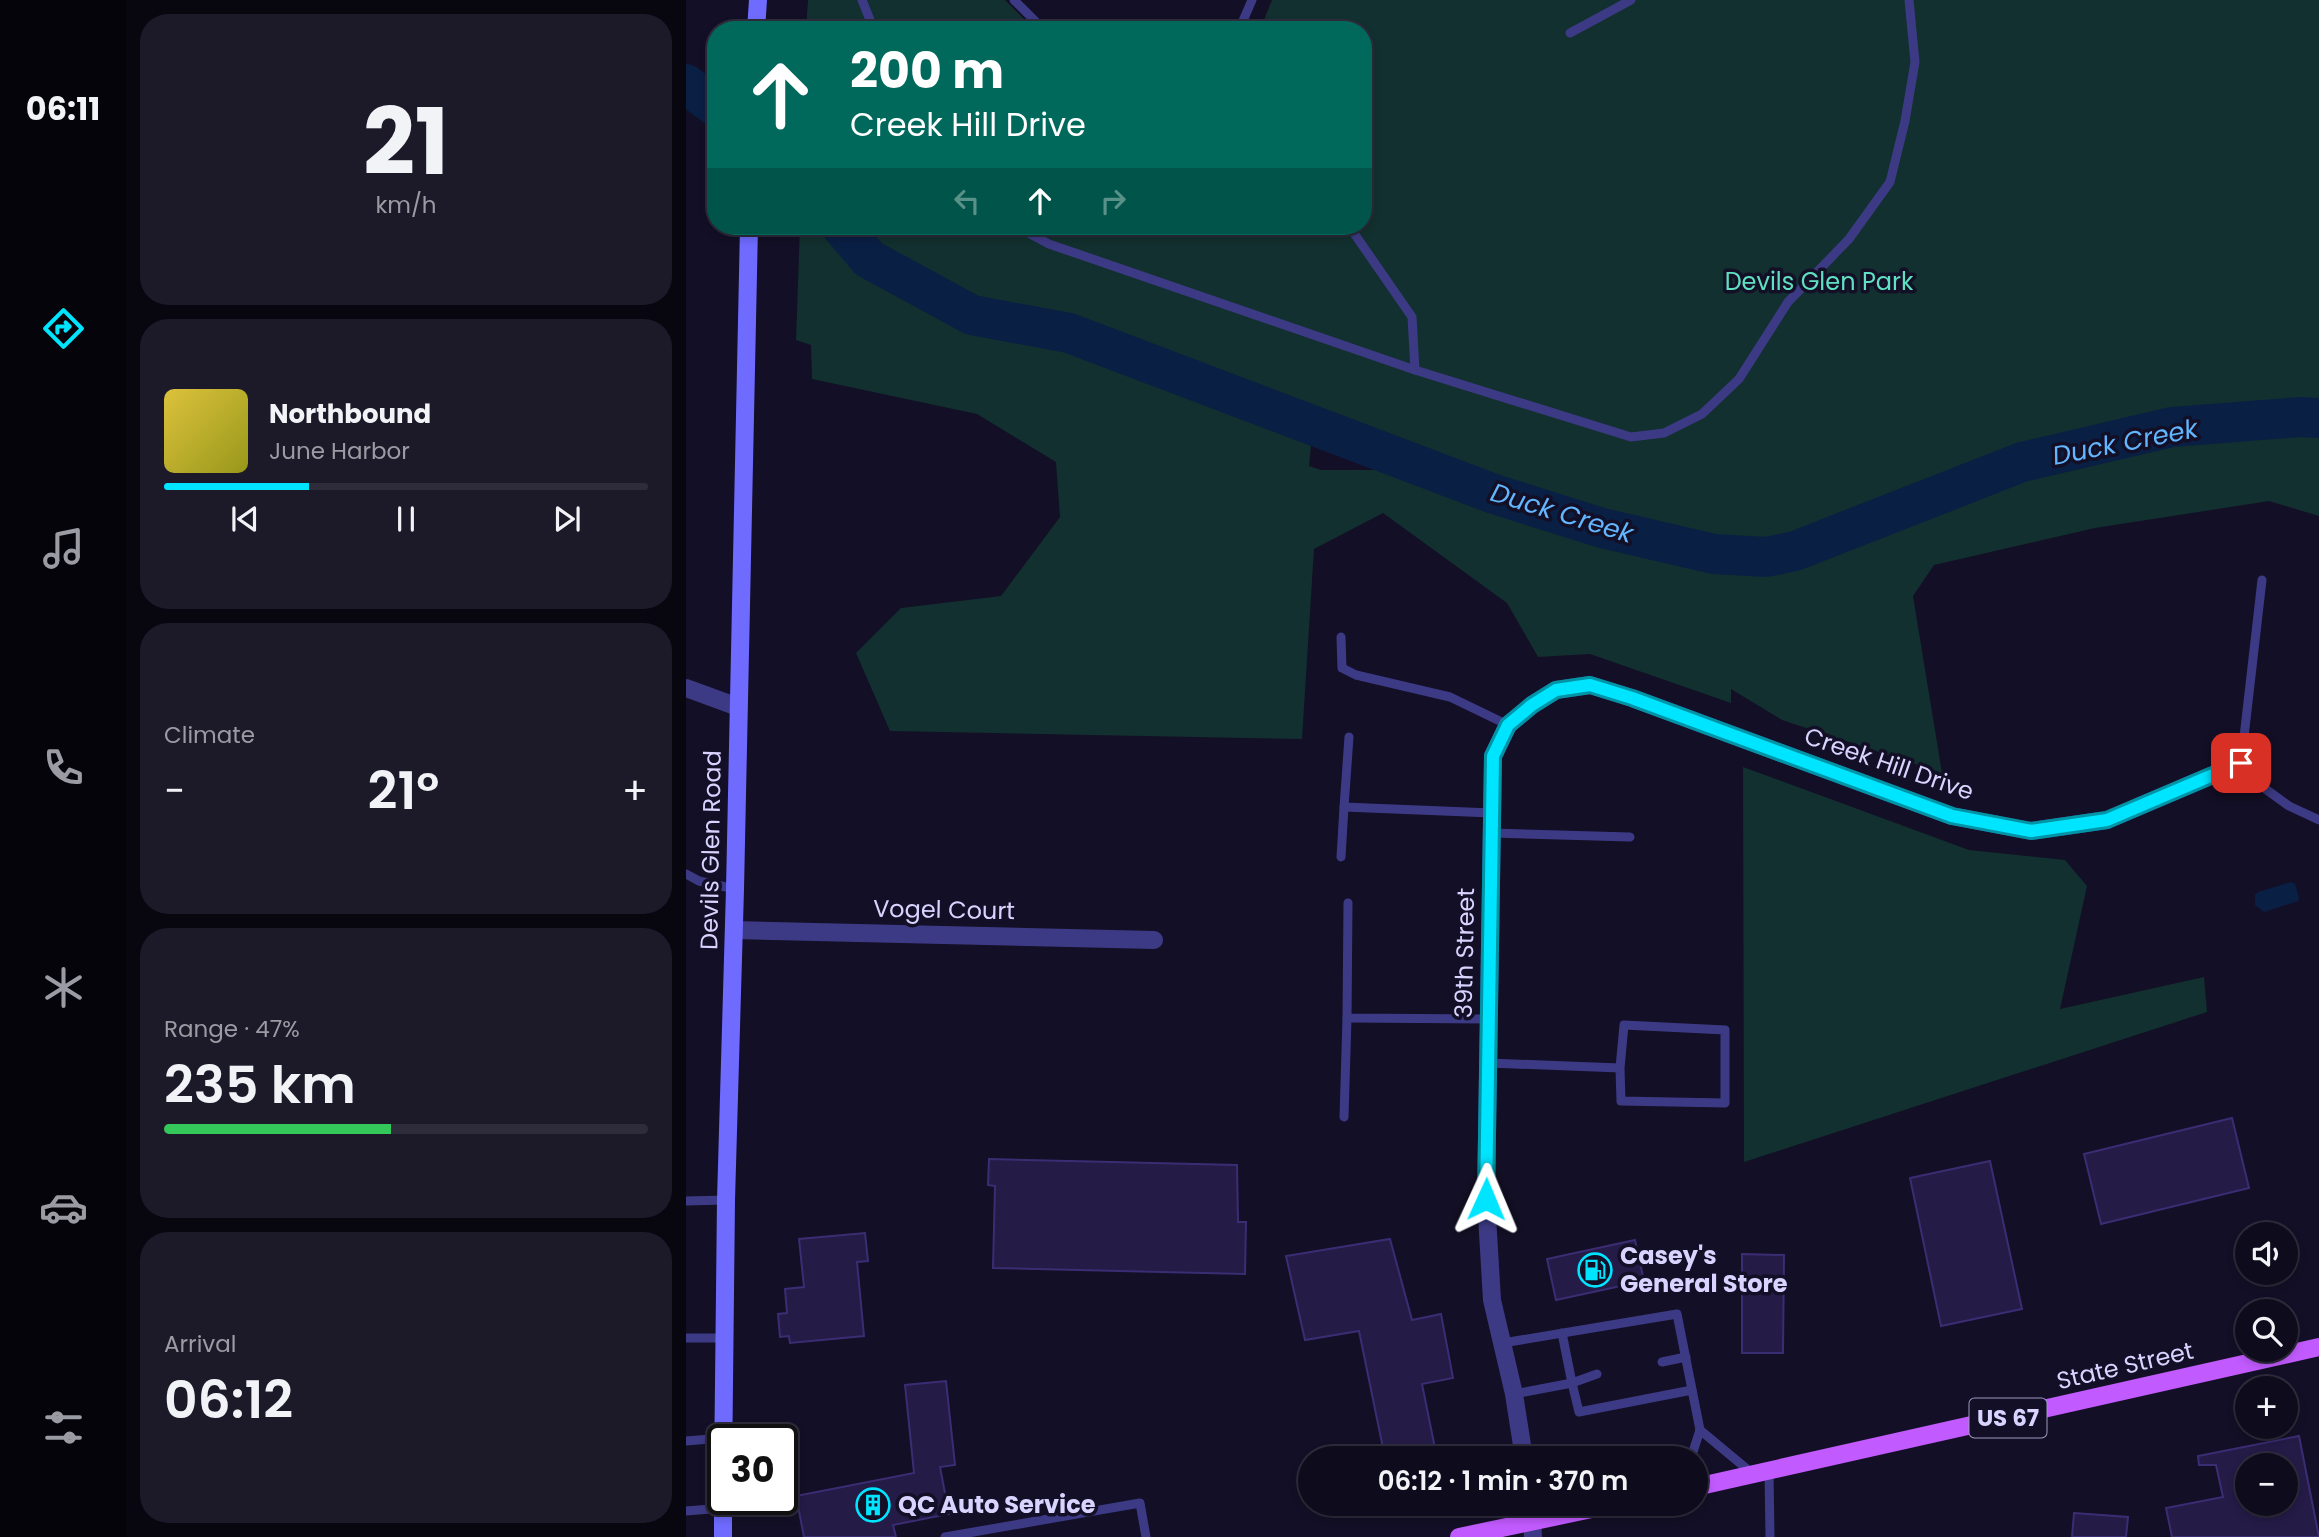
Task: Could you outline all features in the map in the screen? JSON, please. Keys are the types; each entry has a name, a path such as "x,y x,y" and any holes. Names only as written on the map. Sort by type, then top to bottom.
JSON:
{"main road":[{"path":"757,21 758,0"},
{"name":"Devils Glen Road","path":"722,1424 749,235"},
{"name":"State Street","path":"1708,1484 2319,1347"},
{"path":"723,1515 723,1537"},
{"path":"1459,1537 1533,1529 1576,1516"}],"street":[{"name":"39th Street","path":"1522,1446 1514,1394 1492,1300 1486,1199 1493,756 1508,725 1556,690 1590,685 1682,716"},
{"path":"686,688 738,708"},
{"name":"Creek Hill Drive","path":"1682,716 1952,816 2031,831 2107,820 2241,763"},
{"name":"Vogel Court","path":"734,930 1154,940"}],"lane":[{"path":"862,0 870,21"},
{"path":"1014,0 1035,21"},
{"path":"1243,21 1252,0"},
{"path":"1570,33 1631,0"},
{"path":"1032,235 1049,244 1415,370 1631,437 1664,433 1702,414 1739,379 1788,302 1849,239 1889,182 1905,121 1914,62 1909,0"},
{"path":"1355,235 1412,317 1415,370"},
{"path":"2262,580 2241,763 2260,785 2289,806 2319,821"},
{"path":"1341,636 1342,668 1356,675 1450,697 1508,725"},
{"path":"1341,857 1349,737"},
{"path":"1344,807 1492,813"},
{"path":"1492,833 1630,837"},
{"path":"686,874 699,881 735,889"},
{"path":"1344,1117 1348,1018 1348,903"},
{"path":"1348,1018 1488,1019"},
{"path":"1624,1025 1725,1030 1725,1103 1621,1101 1620,1069 1624,1025"},
{"path":"1489,1063 1620,1069"},
{"path":"686,1201 726,1200"},
{"path":"1503,1343 1677,1314 1700,1430 1695,1446"},
{"path":"1562,1333 1579,1412 1692,1390"},
{"path":"686,1338 724,1338"},
{"path":"1662,1362 1686,1357"},
{"path":"1514,1394 1572,1383 1597,1374"},
{"path":"1700,1430 1762,1473 1770,1537"},
{"path":"686,1441 707,1439"},
{"path":"945,1537 1140,1503 1146,1537"},
{"path":"686,1511 707,1507"}],"green space":[{"path":"808,0 1005,0 1026,21 807,21"},
{"name":"Devils Glen Park","path":"1272,0 2319,0 2319,516 2269,501 2095,528 1934,565 1913,596 1942,773 1782,720 1731,689 1731,703 1590,654 1538,657 1507,603 1383,513 1314,549 1302,739 890,731 856,653 901,608 1001,596 1060,517 1056,462 977,414 812,379 811,345 796,340 800,235 1372,235 1372,21 1264,21","holes":["1311,445 1430,470 1440,488 1384,470 1321,470 1309,466"]},
{"path":"1743,767 1969,850 2065,860 2087,886 2060,1009 2204,977 2207,1012 1744,1162"}],"water":[{"path":"2291,882 2295,884 2298,901 2264,912 2255,905 2255,895 2258,892"}],"building":[{"path":"2232,1118 2249,1188 2101,1224 2084,1154"},
{"path":"989,1159 1237,1165 1238,1222 1246,1222 1245,1274 993,1268 995,1186 988,1185"},
{"path":"1990,1161 2022,1309 1941,1326 1910,1178"},
{"path":"865,1233 868,1261 857,1262 864,1336 790,1343 789,1336 780,1337 778,1314 787,1313 785,1289 804,1287 799,1239"},
{"path":"1390,1239 1412,1320 1441,1314 1453,1378 1422,1384 1435,1446 1383,1446 1359,1331 1305,1340 1286,1256"},
{"name":"Casey's General Store","path":"1635,1240 1644,1281 1556,1300 1547,1259"},
{"path":"1742,1254 1784,1255 1783,1353 1742,1353"},
{"name":"QC Auto Service","path":"946,1381 955,1465 940,1467 949,1514 893,1525 896,1537 804,1537 798,1496 914,1473 905,1385"},
{"path":"2299,1436 2319,1537 2172,1537 2166,1508 2223,1497 2216,1465 2199,1465 2198,1456 2284,1439 2298,1439"},
{"path":"2074,1513 2128,1517 2126,1537 2072,1537"}],"waterway":[{"name":"Duck Creek","path":"686,84 707,100"},
{"name":"Duck Creek","path":"849,235 869,259 972,315 1069,333 1494,494 1602,528 1714,554 1766,557 1795,551 2022,462 2172,427 2319,418"}],"place":[{"name":"Casey's General Store","path":"1595,1270"},
{"name":"QC Auto Service","path":"873,1505"}],"route":[{"path":"1486,1199 1493,756 1508,725 1556,690 1590,685 1952,816 2031,831 2107,820 2241,763"}]}
